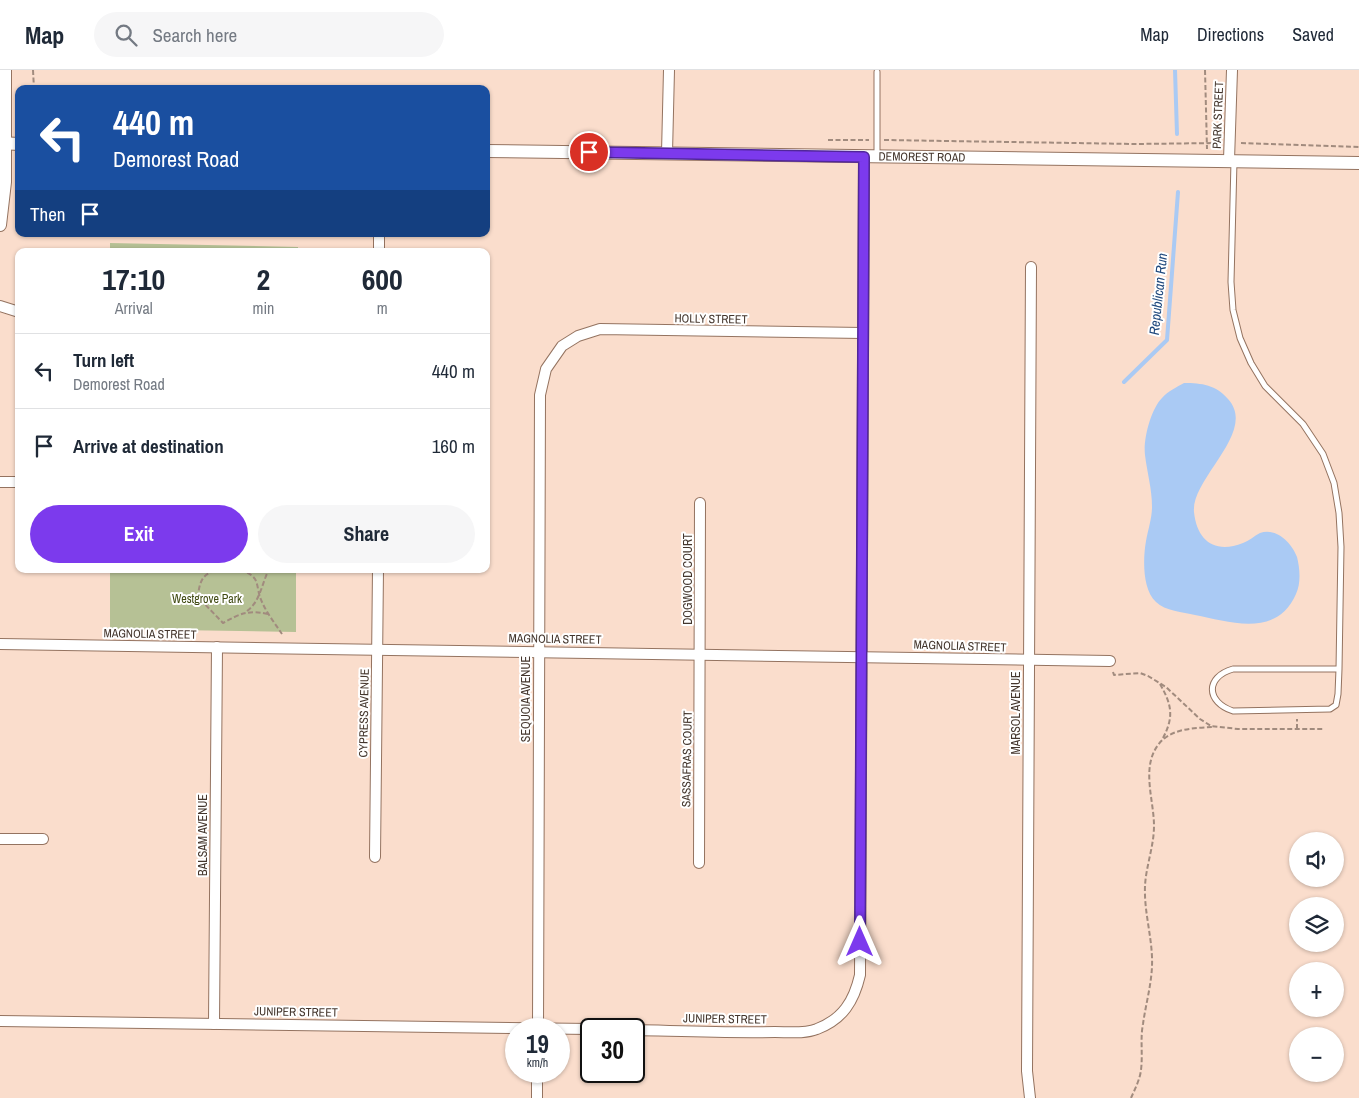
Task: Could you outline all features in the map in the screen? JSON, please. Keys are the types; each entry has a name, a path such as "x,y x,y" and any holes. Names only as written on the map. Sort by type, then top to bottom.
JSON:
{"street":[{"path":"0,224 4,198 2,143 5,70"},
{"path":"667,153 669,70"},
{"name":"PARK STREET","path":"1231,160 1229,143 1232,70"},
{"path":"2,143 15,144"},
{"name":"DEMOREST ROAD","path":"490,151 1359,162"},
{"path":"862,656 863,333 870,157"},
{"name":"MARSOL AVENUE","path":"1030,1098 1026,1071 1031,267"},
{"path":"0,306 15,311"},
{"name":"HOLLY STREET","path":"562,346 578,336 600,329 863,333"},
{"name":"SEQUOIA AVENUE","path":"538,1018 540,396 546,368 562,346"},
{"path":"0,482 15,482"},
{"name":"DOGWOOD COURT","path":"700,504 701,654"},
{"name":"CYPRESS AVENUE","path":"376,857 378,573"},
{"name":"MAGNOLIA STREET","path":"0,644 1110,661"},
{"name":"BALSAM AVENUE","path":"214,1024 217,647"},
{"name":"SASSAFRAS COURT","path":"699,864 701,654"},
{"name":"JUNIPER STREET","path":"645,1030 744,1033 815,1030 828,1024 847,1008 856,993 860,975 862,656"},
{"path":"0,839 44,839"},
{"name":"JUNIPER STREET","path":"0,1021 505,1028"},
{"path":"536,1098 537,1083"}],"lane":[{"path":"870,157 877,140 877,72"},
{"path":"1231,160 1231,282 1233,310 1240,338 1251,363 1265,386 1303,424 1323,454 1334,483 1339,514 1341,547 1339,669 1336,704 1330,709 1233,711 1224,708 1217,702 1213,694 1212,686 1217,677 1233,669 1339,669"}],"path":[{"path":"33,70 34,85"},
{"path":"1205,70 1208,160"},
{"path":"828,140 1136,144 1229,143 1359,147"},
{"path":"211,573 198,586 198,598 223,623 253,607 267,573"},
{"path":"249,573 256,580 268,614 282,634"},
{"path":"245,612 254,611 268,614"},
{"path":"1110,661 1114,674 1140,673 1159,682 1200,719 1214,727"},
{"path":"1131,1098 1141,1072 1142,1033 1152,970 1152,946 1146,911 1145,887 1154,826 1150,764 1152,755 1162,740 1170,719 1168,697 1159,682"},
{"path":"1297,710 1297,729"},
{"path":"1162,740 1179,731 1214,727 1238,729 1323,729"}],"green space":[{"path":"110,243 298,247 298,248 110,248"},
{"name":"Westgrove Park","path":"110,573 296,573 296,632 110,629"}],"water":[{"path":"1184,383 1203,384 1214,388 1228,399 1235,412 1235,426 1230,440 1202,485 1196,499 1194,512 1199,531 1209,542 1216,546 1224,547 1243,543 1260,533 1272,532 1283,538 1291,546 1297,557 1300,576 1296,594 1288,608 1277,617 1265,622 1252,624 1237,623 1174,611 1156,602 1148,589 1144,556 1152,507 1145,455 1147,433 1151,417 1158,403 1167,393"}],"waterway":[{"name":"Republican Run","path":"1175,70 1177,134"},
{"name":"Republican Run","path":"1124,382 1167,340 1178,192"}],"route":[{"path":"589,152 864,157 860,942"}]}
